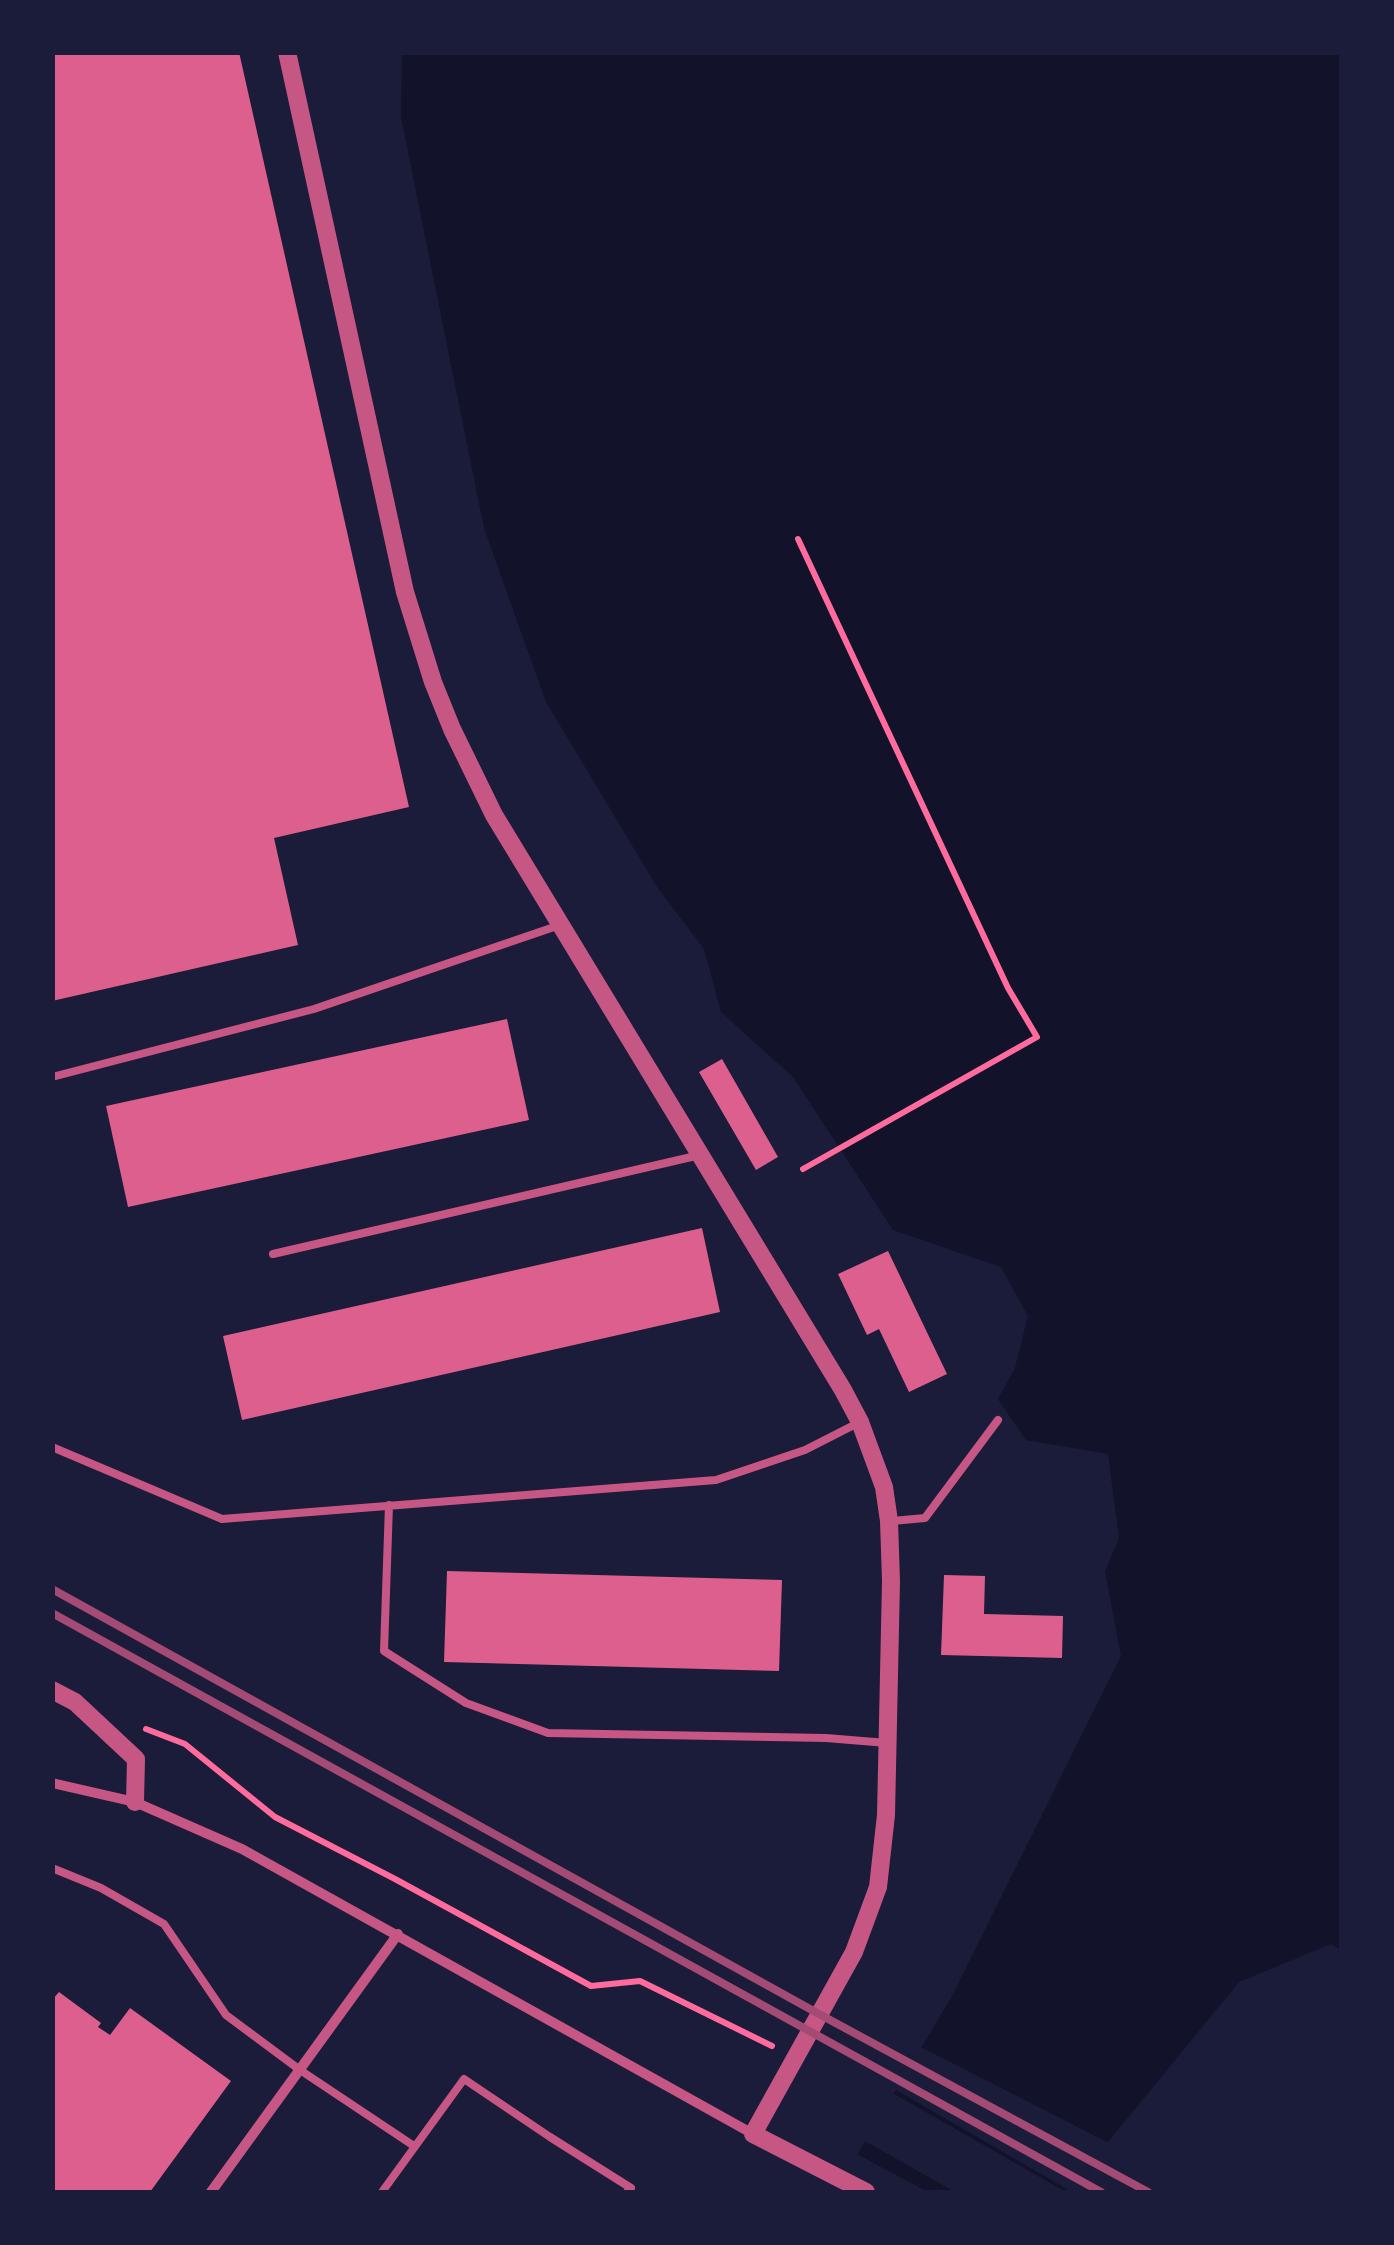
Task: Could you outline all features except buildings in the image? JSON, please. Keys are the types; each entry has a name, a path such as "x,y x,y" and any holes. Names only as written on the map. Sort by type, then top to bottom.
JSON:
{"street":[{"path":"287,52 394,544 419,641 452,729 494,815 814,1339 860,1422 884,1487 891,1581 886,1815 878,1887 854,1952 753,2134"},
{"path":"52,1690 76,1702 136,1759 135,1802"},
{"path":"52,1783 135,1802 242,1848 753,2134 866,2192"},
{"path":"211,2192 398,1934"}],"lane":[{"path":"52,1077 314,1008 560,925"},
{"path":"273,1254 700,1155"},
{"path":"889,1521 925,1518 998,1420"},
{"path":"52,1447 222,1519 716,1480 805,1450 860,1422"},
{"path":"389,1505 384,1651 466,1703 548,1733 826,1738 887,1743"},
{"path":"52,1868 101,1888 164,1924 226,2015 414,2146"},
{"path":"382,2192 464,2079 631,2188 628,2192"}],"path":[{"path":"798,539 1008,988 1037,1037 803,1169"},
{"path":"130,1723 184,1744 275,1817 590,1986 640,1981 795,2059"}],"shaded area":[{"path":"402,53 1341,53 1341,1950 1331,1944 1239,1982 1067,2192 835,2192 951,1998 1121,1656 1105,1571 1119,1538 1108,1454 1026,1440 998,1399 1015,1368 1028,1316 1001,1267 893,1230 793,1077 721,1012 704,949 657,887 546,702 484,528 401,117"}],"pier":[{"path":"917,2045 1111,2144 1072,2192 891,2087"},
{"path":"889,2091 1066,2192 955,2192 861,2139"},
{"path":"853,2152 928,2192 830,2192"}],"railway":[{"path":"52,1589 1148,2192"},
{"path":"52,1613 1101,2192"}]}
